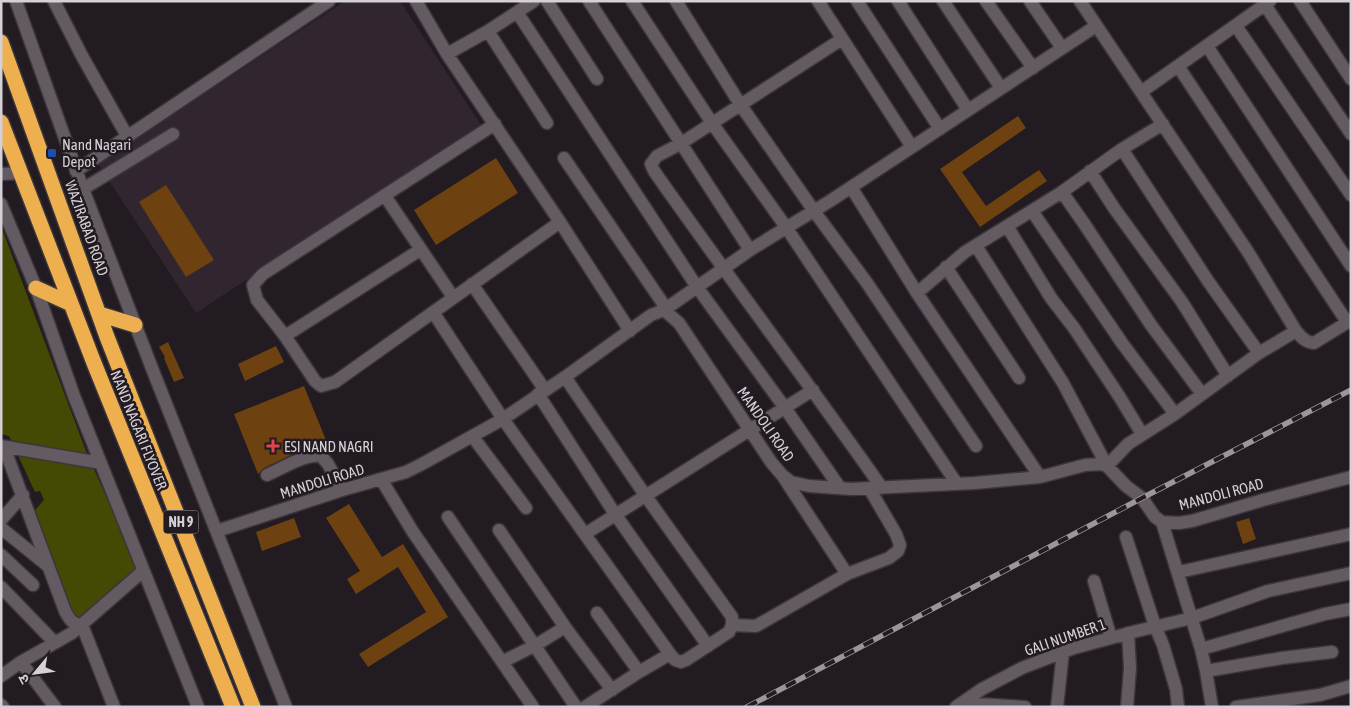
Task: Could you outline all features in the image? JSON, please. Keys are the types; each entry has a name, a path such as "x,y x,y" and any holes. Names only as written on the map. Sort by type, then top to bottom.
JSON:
{"highway":[{"name":"WAZIRABAD ROAD","path":"1,42 99,314"},
{"name":"NH 9","path":"1,122 71,304"},
{"path":"36,288 71,304"},
{"name":"NAND NAGARI FLYOVER","path":"71,304 232,707"},
{"path":"99,314 135,325"},
{"name":"NAND NAGARI FLYOVER","path":"99,314 253,707"}],"street":[{"path":"16,1 76,170 135,325 286,707"},
{"path":"54,1 82,56 127,136"},
{"path":"76,170 329,1"},
{"path":"416,1 447,54 630,330"},
{"path":"447,54 488,31 534,1"},
{"path":"547,1 597,79"},
{"path":"589,1 750,250"},
{"path":"632,1 712,123 786,228 957,484"},
{"path":"676,1 740,104 814,211 867,283 976,446"},
{"path":"818,1 912,147"},
{"path":"857,1 940,129"},
{"path":"898,1 968,110"},
{"path":"943,1 1001,88"},
{"path":"986,1 1032,68"},
{"path":"1030,1 1062,48"},
{"path":"1080,1 1248,252 1296,331 1303,339 1314,342 1349,321 1178,66"},
{"path":"1300,1 1351,79"},
{"path":"1141,92 1268,3 1351,134"},
{"path":"517,12 697,287 786,408 840,488"},
{"path":"564,158 665,309 750,250 814,211 1096,26"},
{"path":"1236,26 1351,196"},
{"path":"488,31 547,123"},
{"path":"842,38 680,144 657,156 651,164 723,269 813,390 882,488"},
{"path":"1207,46 1351,266"},
{"path":"495,124 263,274 253,285 257,300 285,336 308,372 321,386 335,382 560,222"},
{"path":"917,293 946,267 976,246 1062,192 1122,149 1163,124"},
{"path":"83,189 173,134"},
{"path":"1122,149 1208,281 1259,353"},
{"path":"1090,171 1114,208 1182,302 1228,376"},
{"path":"1,174 21,173"},
{"path":"850,187 917,293 1040,477"},
{"path":"1062,192 1086,225 1151,325 1202,394"},
{"path":"385,196 453,298"},
{"path":"1,204 36,288 74,396 143,572 197,703 184,707"},
{"path":"1032,211 1122,343 1174,414"},
{"path":"1007,226 1142,434"},
{"path":"976,246 1063,383 1110,469 1128,444 1174,414 1259,353 1296,331"},
{"path":"285,336 420,250"},
{"path":"946,267 1019,378"},
{"path":"472,284 541,392 615,514 708,646"},
{"name":"MANDOLI ROAD","path":"217,531 342,490 406,472 503,419 566,377 651,315 665,309 679,323 771,462 791,482 809,486 840,488 957,484 1040,477 1096,463 1110,469 1126,486 1142,498 1155,516 1162,522 1179,523 1351,477"},
{"path":"433,312 503,419 670,654 675,660 681,662 729,632 732,625 732,617 566,377"},
{"path":"585,534 813,390"},
{"path":"473,437 526,508"},
{"path":"3,446 101,462"},
{"path":"3,446 70,621 82,624"},
{"path":"267,475 314,455 321,456 328,464 342,490"},
{"path":"782,475 847,574"},
{"path":"381,479 413,532 533,707"},
{"path":"732,625 756,626 847,574 889,558 898,551 900,545 896,534 869,488"},
{"path":"1,520 23,495"},
{"path":"448,517 576,707"},
{"path":"1162,522 1179,572 1201,649 1212,707"},
{"path":"1,528 48,566"},
{"path":"499,530 565,627 612,690"},
{"path":"1179,572 1351,534"},
{"path":"1126,537 1154,626 1164,645 1176,689 1178,707"},
{"path":"1,555 33,585"},
{"path":"1,676 21,662 72,633 143,572"},
{"name":"GALI NUMBER 1","path":"959,705 982,689 1022,668 1063,652 1154,626 1192,618 1268,591 1351,573"},
{"path":"1094,581 1111,638"},
{"path":"1,587 55,643"},
{"path":"1201,649 1325,614 1351,609"},
{"path":"597,613 639,672"},
{"path":"82,624 114,707"},
{"path":"502,662 536,645 565,627"},
{"path":"1127,707 1130,668 1128,633"},
{"path":"1057,707 1063,652"},
{"path":"1206,671 1282,658 1332,652"},
{"path":"585,707 670,654"},
{"path":"21,662 55,707"},
{"path":"1236,707 1320,695 1351,686"},
{"path":"959,705 1025,707"}],"shaded area":[{"path":"345,1 400,1 481,125 196,313 98,164"}],"green space":[{"path":"1,226 86,451 139,571 81,621 71,617 34,515 36,509 44,500 40,491 35,492 9,436 1,434"}],"building":[{"path":"1018,116 1026,128 962,172 986,206 1039,170 1047,181 980,227 940,169"},
{"path":"496,158 518,193 436,245 414,210"},
{"path":"166,185 214,260 186,277 139,202"},
{"path":"168,342 184,378 174,382 165,357 159,347"},
{"path":"276,346 284,362 245,381 238,364"},
{"path":"304,386 328,445 321,448 305,449 264,468 258,474 234,414"},
{"path":"349,504 382,557 403,544 448,617 368,667 359,654 426,612 398,567 356,594 347,579 360,571 326,518"},
{"path":"294,518 301,537 262,551 256,532"},
{"path":"1249,518 1256,539 1243,544 1236,522"}],"railway":[{"path":"747,707 1351,390"}],"place":[{"name":"Nand Nagari Depot","path":"52,153"},
{"name":"ESI NAND NAGRI","path":"273,446"}]}
